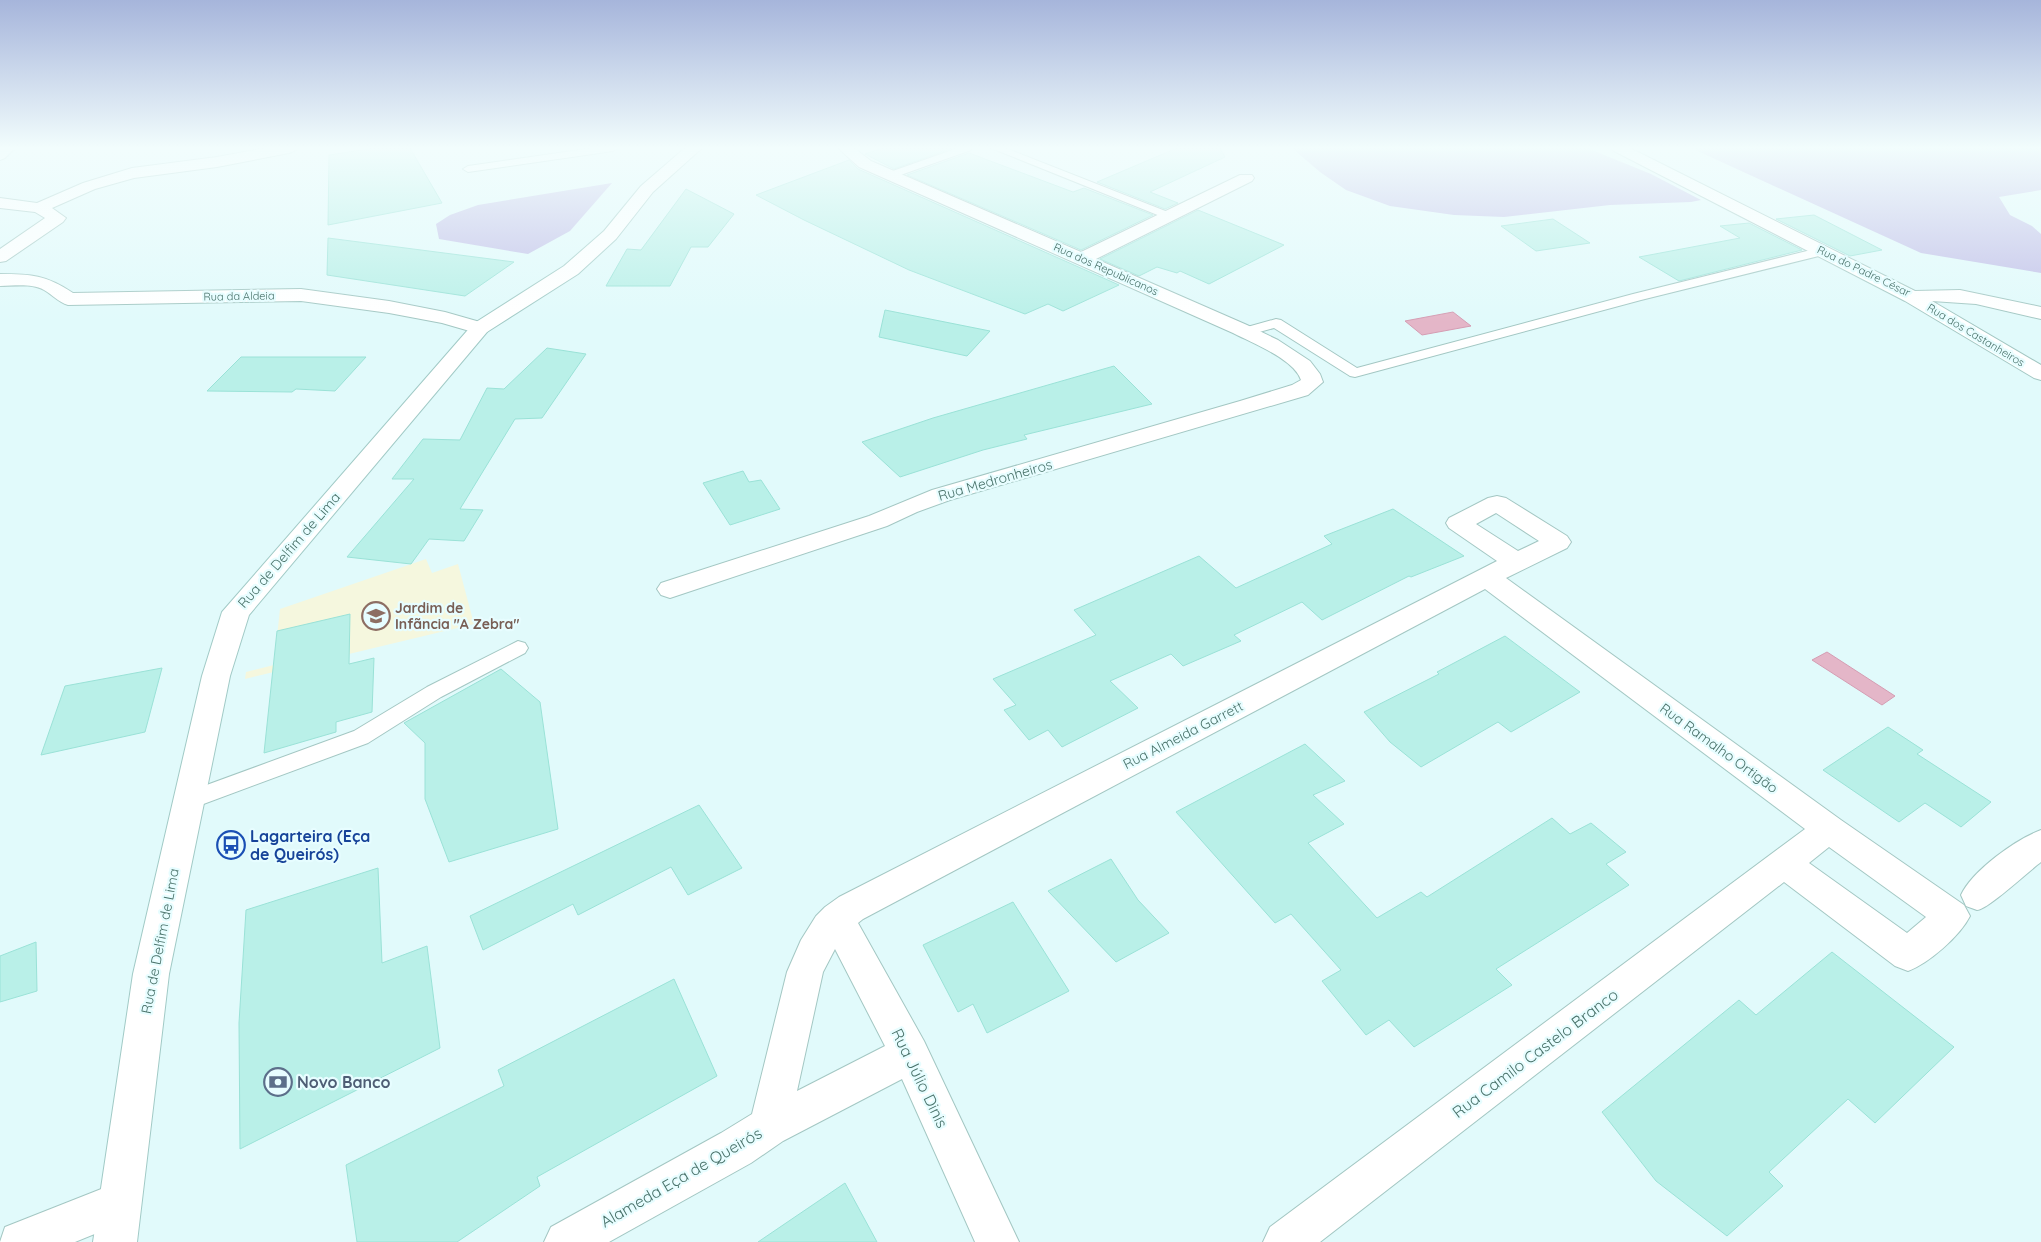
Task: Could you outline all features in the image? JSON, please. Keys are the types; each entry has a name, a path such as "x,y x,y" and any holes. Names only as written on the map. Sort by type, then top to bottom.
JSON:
{"street":[{"path":"0,257 58,218 39,208 23,206"},
{"path":"39,208 44,206"},
{"name":"Rua de Delfim de Lima","path":"117,1222 151,974 216,676 236,612 480,328 571,270 610,235 633,206"},
{"name":"Rua dos Republicanos","path":"961,206 1246,332 1296,359 1310,372"},
{"path":"1082,259 1189,206"},
{"name":"Rua do Padre César","path":"1734,206 1912,297 1930,293 1974,299 2041,313"},
{"name":"Rua da Aldeia","path":"0,280 30,280 50,286 68,298 91,300 301,295 389,307 444,318 480,328"},
{"name":"Rua dos Castanheiros","path":"1912,297 2041,374"},
{"name":"Rua Medronheiros","path":"670,589 878,521 941,495 1300,390 1312,382 1310,372"},
{"name":"Rua Almeida Garrett","path":"844,913 1516,562"},
{"name":"Rua Ramalho Ortigão","path":"1487,577 1829,829 1965,906"},
{"name":"Rua Camilo Castelo Branco","path":"1285,1242 1829,829"},
{"path":"1785,864 1908,955 2009,867 2041,844"},
{"name":"Rua Júlio Dinis","path":"844,913 998,1242"},
{"name":"Alameda Eça de Queirós","path":"769,1127 805,972 821,939 844,913"},
{"name":"Alameda Eça de Queirós","path":"566,1242 736,1148 769,1127 910,1054"},
{"path":"20,1242 117,1222"}],"lane":[{"path":"1143,206 1169,216"},
{"path":"1246,332 1276,323 1355,373 1638,297 1823,251"},
{"path":"190,800 361,737 434,692 518,648"}],"shaded area":[{"path":"475,206 592,206 570,231 528,254 439,239 436,224 450,215"},
{"path":"1390,206 1602,206 1504,217 1454,215"},
{"path":"1818,206 2004,206 2010,215 2032,226 2041,234 2041,273 1921,253"},
{"path":"1453,312 1471,326 1422,335 1405,321"},
{"name":"Jardim de Infãncia \"A Zebra\"","path":"426,559 432,573 458,564 474,624 245,679 246,672 274,665 280,609"},
{"path":"1827,652 1895,696 1882,705 1812,660"}],"building":[{"path":"328,206 427,206 328,225"},
{"path":"673,206 719,206 734,214 708,247 691,247 670,286 606,286 627,249 641,250"},
{"path":"777,206 941,206 1119,285 1063,311 1048,304 1025,314 909,270"},
{"path":"979,206 1130,206 1153,215 1081,250"},
{"path":"1157,206 1172,206 1165,209"},
{"path":"1198,210 1284,245 1209,284 1180,271 1177,273 1157,267 1139,276 1100,259"},
{"path":"1814,215 1882,250 1850,256 1776,219"},
{"path":"1553,219 1590,243 1536,251 1501,226"},
{"path":"1749,223 1802,250 1679,281 1639,257 1740,238 1720,226"},
{"path":"328,238 514,262 465,296 327,275"},
{"path":"885,310 990,331 967,356 879,337"},
{"path":"547,348 586,354 542,418 515,419 460,509 483,510 464,541 429,539 411,564 347,557 414,479 392,479 423,439 460,440 487,388 504,389"},
{"path":"241,357 366,357 335,391 296,389 292,392 207,391"},
{"path":"1114,366 1152,404 1024,435 1027,439 983,450 900,477 862,442 933,418"},
{"path":"743,471 749,482 761,480 780,509 730,525 703,483"},
{"path":"1393,509 1464,556 1411,577 1409,576 1322,620 1302,602 1234,635 1241,641 1183,666 1171,654 1110,681 1138,708 1062,747 1048,730 1029,740 1004,710 1016,705 993,679 1096,635 1074,610 1199,556 1236,588 1332,544 1324,536"},
{"path":"350,614 349,664 374,658 372,712 336,722 336,732 264,753 277,631"},
{"path":"1505,636 1580,692 1511,732 1498,722 1421,767 1390,742 1364,712 1439,674 1437,672"},
{"path":"162,668 145,732 41,755 65,686"},
{"path":"501,669 540,702 558,829 449,862 425,799 425,743 404,723"},
{"path":"1888,727 1923,750 1917,754 1991,802 1961,827 1925,803 1899,822 1823,770"},
{"path":"1305,744 1345,781 1313,795 1344,824 1308,843 1377,918 1421,892 1427,897 1552,818 1570,834 1591,823 1626,852 1606,864 1629,885 1496,969 1512,985 1414,1047 1389,1020 1366,1035 1322,981 1341,970 1291,914 1275,923 1176,812"},
{"path":"699,805 742,868 688,895 671,867 578,915 573,904 483,950 470,916"},
{"path":"1111,859 1138,900 1169,933 1116,962 1048,891"},
{"path":"378,868 382,963 427,946 440,1048 240,1149 239,1023 246,910"},
{"path":"1013,902 1069,991 987,1033 973,1004 958,1012 923,945"},
{"path":"36,942 37,991 0,1002 0,956"},
{"path":"1832,952 1954,1047 1875,1123 1848,1099 1769,1172 1783,1186 1727,1236 1656,1181 1602,1112 1739,1000 1756,1015"},
{"path":"674,979 717,1076 537,1177 540,1186 457,1242 357,1242 346,1165 504,1086 498,1070"},
{"path":"845,1183 877,1242 758,1242"}],"place":[{"name":"Jardim de Infãncia \"A Zebra\"","path":"376,616"},
{"name":"Lagarteira (Eça de Queirós)","path":"231,845"},
{"name":"Novo Banco","path":"278,1082"}]}
